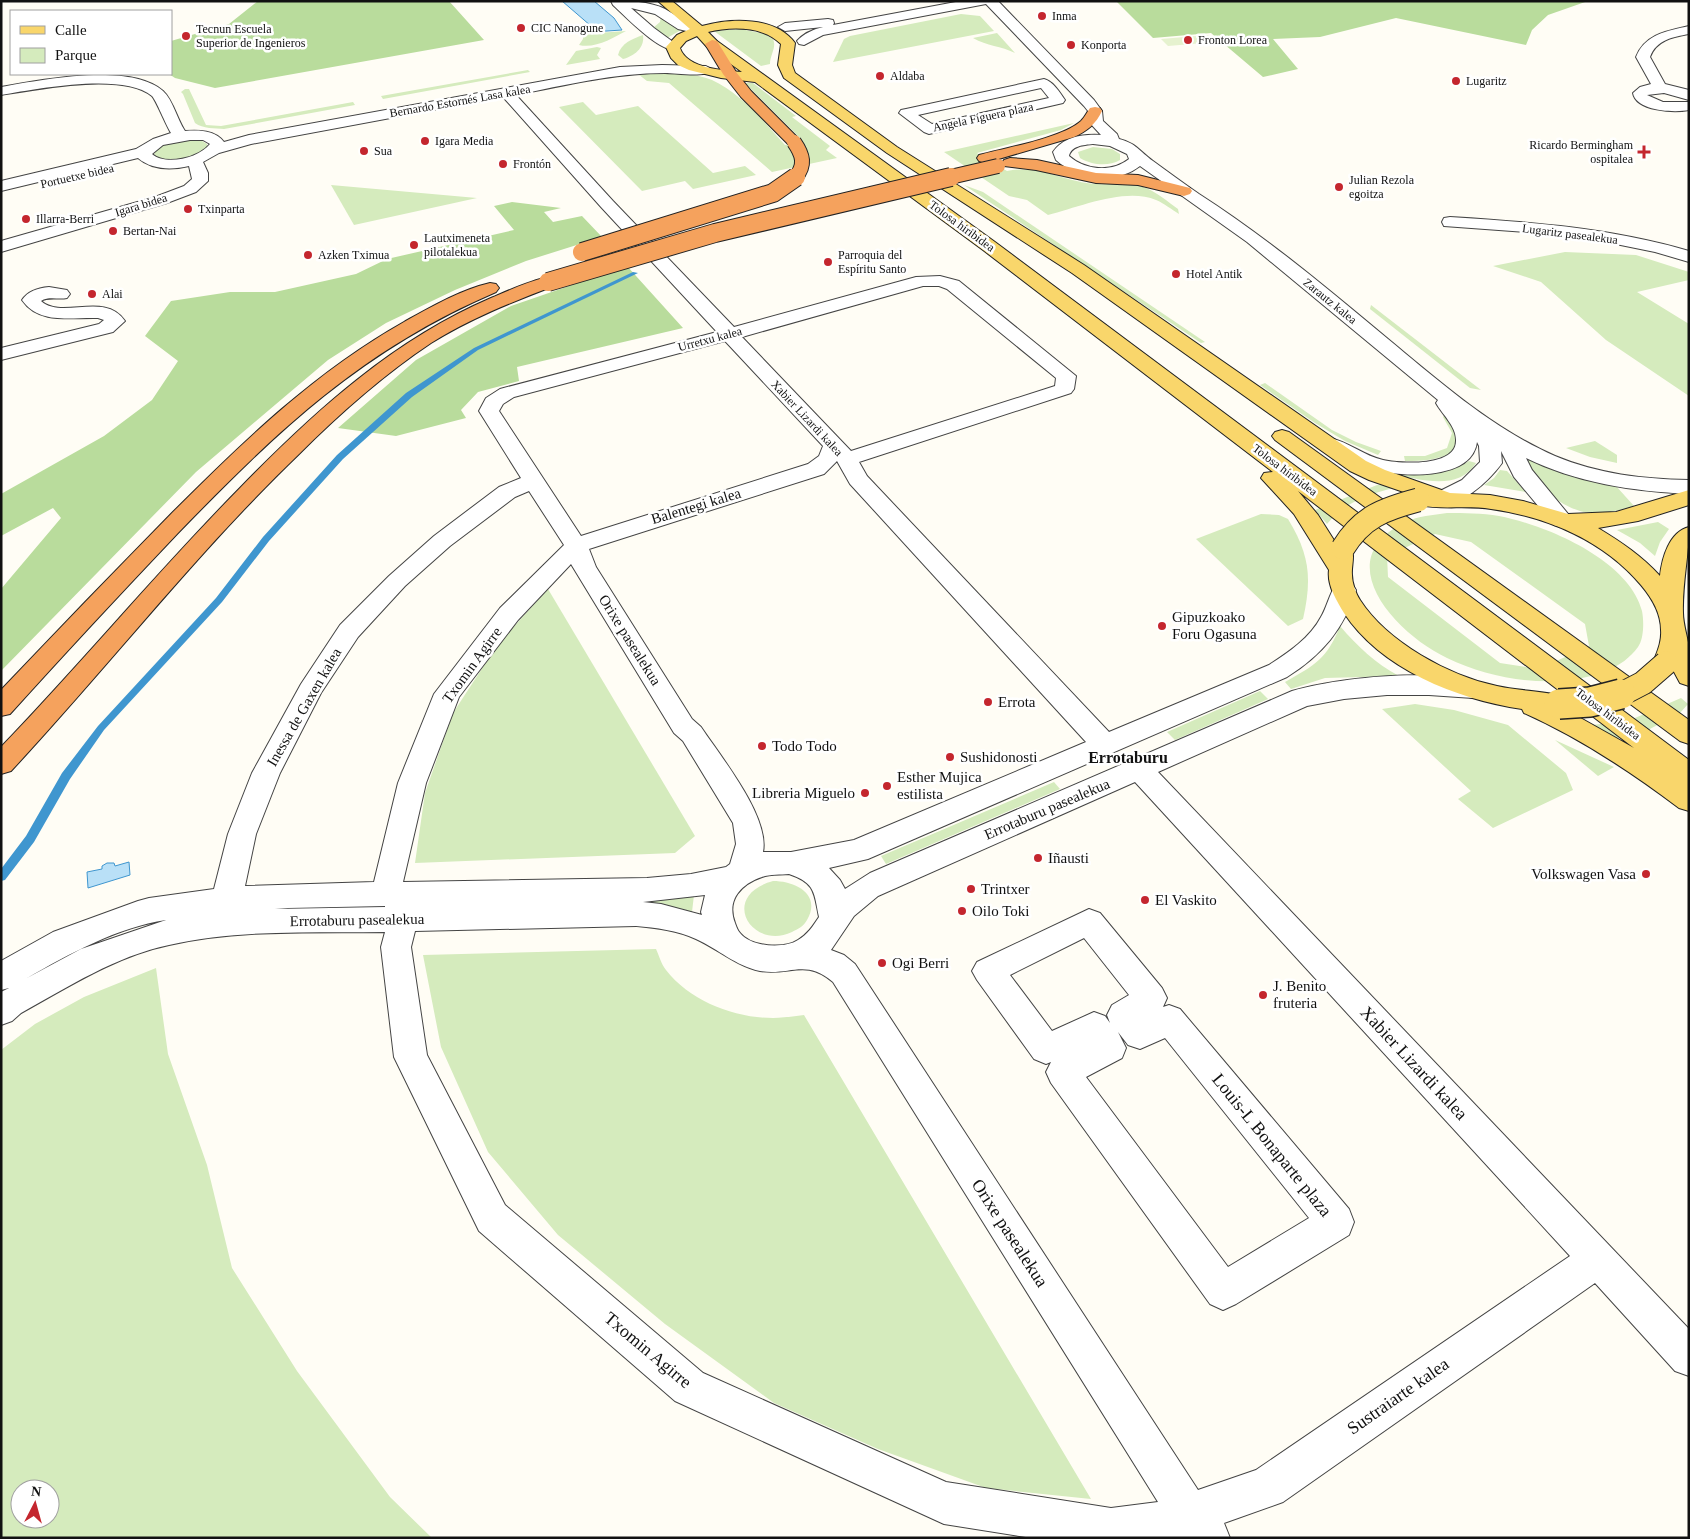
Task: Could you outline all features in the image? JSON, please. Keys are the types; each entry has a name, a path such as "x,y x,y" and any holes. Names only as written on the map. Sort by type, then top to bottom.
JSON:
{"highway":[{"path":"570,257 595,247 773,193 794,180 804,160 801,151 746,94 729,72 712,44"},
{"path":"706,70 746,94"},
{"path":"998,162 1077,131 1088,122 1089,106"},
{"path":"1,707 126,574 258,440 331,378 383,341 453,302 546,272 597,266 998,162 1038,148 1073,143"},
{"path":"998,162 1037,162 1081,169"},
{"path":"998,162 1038,165 1062,172 1096,178 1138,180 1184,191"},
{"path":"1,764 174,571 272,466 351,394 425,339 494,303 546,272"}],"main road":[{"name":"Tolosa hiribidea","path":"664,1 699,30 712,44 997,252 1689,775"},
{"path":"707,14 785,27 801,36 804,41 798,50 786,60 771,67 729,72"},
{"name":"Tolosa hiribidea","path":"762,79 729,72 706,70 682,63 667,53 680,38 699,30 738,26 756,27 774,32 788,43 785,65 789,75 892,150 1078,269 1358,466 1377,475 1444,498"},
{"name":"Tolosa hiribidea","path":"892,150 946,196 1117,315 1689,734"},
{"name":"Tolosa hiribidea","path":"880,168 949,230 1035,298 1274,479 1300,505 1342,569 1352,606 1364,622 1399,653 1430,671 1473,689 1518,700"},
{"path":"1562,520 1608,521 1630,518 1689,497"},
{"path":"1342,569 1350,534 1362,522 1378,512 1397,505 1418,500 1444,498 1467,498 1507,504 1562,520 1604,542 1634,563 1664,598 1674,627 1670,651 1649,680 1626,693 1584,702 1559,704 1518,700"},
{"path":"1670,614 1671,568 1678,548 1689,534"},
{"path":"1670,651 1689,677"},
{"path":"1518,700 1568,722 1618,750 1689,800"}],"street":[{"name":"Tolosa hiribidea","path":"616,1 649,31 667,53"},
{"name":"Tolosa hiribidea","path":"620,1 659,11 683,26 699,30"},
{"path":"785,27 823,24 940,1"},
{"path":"954,6 975,7 991,4"},
{"path":"804,41 819,32 954,6 991,4 1089,106 1118,143"},
{"path":"1661,89 1643,57 1645,48 1654,41 1671,34 1689,30"},
{"path":"646,46 649,42 649,31"},
{"name":"Bernardo Estornés Lasa kalea","path":"212,143 244,133 667,53"},
{"path":"623,62 637,57"},
{"name":"Bernardo Estornés Lasa kalea","path":"212,143 249,140 628,70 706,70"},
{"path":"1,90 82,80 108,80 140,85 159,95 180,136"},
{"name":"Angela Figuera plaza","path":"1052,92 1058,100 929,129 906,113 1044,83 1052,92 1089,106"},
{"path":"1689,96 1674,90 1661,89 1642,91 1640,96 1658,105 1689,106"},
{"name":"Xabier Lizardi kalea","path":"507,92 1105,745"},
{"name":"Angela Figuera plaza","path":"926,119 1052,92"},
{"path":"1089,106 1098,105 1115,132 1146,150 1153,160 1165,171 1205,197 1220,214"},
{"path":"1081,169 1065,161 1061,157 1061,152 1092,130 1089,106"},
{"path":"180,136 212,143 194,160 172,164 149,156 158,142 180,136"},
{"path":"1073,143 1098,140 1118,143"},
{"name":"Zarautz kalea","path":"1118,143 1128,147 1137,156 1184,191 1220,214 1435,388 1505,438 1545,460 1600,478 1651,486 1689,487"},
{"name":"Portuetxe bidea","path":"1,186 149,156"},
{"name":"Portuetxe bidea","path":"1,193 126,165 149,156"},
{"path":"1103,172 1125,169 1137,161 1137,156"},
{"name":"Igara bidea","path":"1,248 161,200 190,189 200,181 200,173 194,160"},
{"name":"Zarautz kalea","path":"1081,169 1152,179 1184,191"},
{"name":"Lugaritz pasealekua","path":"1450,222 1598,236 1644,244 1689,257"},
{"name":"Urretxu kalea","path":"489,411 490,404 507,393 922,281 940,281 953,285 1066,376 1064,389 846,461"},
{"path":"1,354 106,328 116,321 107,314 94,312 69,313 39,309 33,305 31,300 37,294 51,292 61,294"},
{"path":"1309,433 1351,455 1382,466 1428,468 1445,465 1458,459 1464,453 1467,441 1464,429 1435,388"},
{"name":"Orixe pasealekua","path":"489,411 576,546 584,567 683,726 692,734 744,816 750,828 751,842 749,857 737,874"},
{"path":"1444,498 1470,485 1491,463 1490,446 1473,416"},
{"path":"1505,438 1522,472 1562,520"},
{"path":"831,457 846,461 846,472 816,469 825,464 831,457"},
{"name":"Balentegi kalea","path":"576,546 816,469"},
{"name":"Inessa de Gaxen kalea","path":"227,899 242,834 266,773 310,690 349,631 397,581 442,541 507,492 534,481"},
{"name":"Txomin Agirre","path":"576,546 509,614 447,694 412,783 390,871 395,907 396,947 411,1057 492,1218 689,1387 944,1502 1111,1529 1167,1522 1200,1527"},
{"name":"Errotaburu pasealekua","path":"1,1011 10,1003 92,958 168,932 241,922 395,907 691,886 737,874 764,863 791,862 858,851 1271,675 1296,661 1311,648 1333,621 1342,569"},
{"name":"Errotaburu pasealekua","path":"834,917 854,897 880,881 1296,701 1328,692 1384,685 1413,684 1473,689"},
{"name":"Xabier Lizardi kalea","path":"1139,769 1689,1357"},
{"name":"Errotaburu pasealekua","path":"1,977 64,941 149,910 227,899 661,916 685,922 727,940 750,955 763,958 793,956 808,950 820,941 829,930 834,917 834,896 829,887 814,871 791,862"},
{"path":"727,940 719,929 716,915 717,901 722,888 737,874"},
{"name":"Louis-L Bonaparte plaza","path":"1089,922 1151,998 1123,1015 1140,1035 1169,1019 1336,1222 1223,1291 1063,1072 1110,1048 1094,1026 1046,1049 988,971 1089,922"},
{"name":"Orixe pasealekua","path":"793,956 807,955 822,959 834,964 844,973 1200,1527"},
{"name":"Sustraiarte kalea","path":"1200,1527 1268,1487 1597,1259"}],"green space":[{"path":"258,1 449,1 484,40 215,88 175,78 170,75 172,41 229,24"},
{"path":"1116,1 1588,1 1548,15 1532,30 1526,45 1396,18 1320,37 1273,39 1298,69 1263,77 1211,33 1153,38"},
{"path":"961,14 980,16 994,31 833,62 844,39 850,36"},
{"path":"661,15 681,30 667,38 653,28 660,22"},
{"path":"741,29 765,34 773,39 774,45 770,64 761,66 714,31"},
{"path":"626,31 610,40 597,44 579,45 583,39 583,34"},
{"path":"997,33 1015,53 973,38"},
{"path":"643,35 642,44 635,54 623,59 618,55 624,44"},
{"name":"Fronton Lorea","path":"1208,35 1216,42 1168,46 1161,39"},
{"path":"601,48 597,55 600,59 566,65 576,51"},
{"path":"528,70 530,72 383,99 381,96"},
{"path":"657,72 692,75 712,80 733,92 742,100 785,145 803,141 745,83 753,83 796,116 792,117 830,146 826,150 837,158 772,172 669,83 647,81 638,74"},
{"path":"189,89 206,125 221,126 353,102 355,105 224,129 213,128 195,123 181,92"},
{"path":"583,102 596,115 638,106 713,173 745,166 756,175 693,189 685,181 642,191 559,107"},
{"path":"1074,123 1061,130 977,153 1007,171 1031,170 1085,183 1140,186 1163,198 1178,209 1179,214 1156,200 1131,196 1088,203 1048,215 1027,200 1009,196 944,152"},
{"path":"199,139 207,144 207,147 196,155 175,160 155,156 154,152 169,142"},
{"path":"1093,147 1112,149 1120,154 1120,160 1110,164 1100,164 1080,158 1078,152"},
{"path":"331,185 477,198 354,225"},
{"path":"964,185 983,192 1205,342 1201,343"},
{"path":"512,202 561,208 544,212 553,222 582,216 602,237 526,261 455,290 386,323 328,360 196,472 1,671 1,589 61,518 53,508 1,536 1,494 104,436 152,400 178,361 145,336 171,301 230,292 275,292 356,274 387,259 514,230 494,206"},
{"path":"1565,252 1636,255 1689,272 1689,280 1637,292 1689,324 1689,396 1606,340 1541,282 1493,266"},
{"path":"627,266 683,328 517,367 519,381 478,392 461,410 466,418 396,436 338,428 416,360 511,306"},
{"path":"1371,305 1481,390 1470,388 1370,309"},
{"path":"1265,383 1332,430 1356,442 1381,451 1378,455 1345,441 1260,385"},
{"path":"1446,413 1459,429 1456,451 1431,459 1405,461 1404,456 1425,456 1447,448 1452,433 1443,417"},
{"path":"1595,441 1617,455 1617,463 1590,457 1566,448"},
{"path":"1525,454 1589,479 1616,486 1634,506 1600,513 1580,511 1570,507 1545,489 1533,473"},
{"path":"1469,461 1476,463 1459,478 1449,481 1414,478 1392,474 1390,471 1441,472"},
{"path":"1500,470 1507,471 1526,492 1484,485 1494,478"},
{"path":"1377,485 1393,488 1348,505 1327,524 1315,510"},
{"path":"1447,513 1486,514 1539,527 1583,548 1603,561 1621,576 1634,593 1642,611 1643,630 1638,647 1624,661 1599,674 1572,680 1540,681 1508,678 1477,670 1447,658 1427,647 1408,632 1377,595 1370,575 1371,555 1383,537 1406,522 1421,517","holes":["1435,534 1471,542 1585,624 1589,646 1539,669 1500,663 1388,577 1387,556"]},
{"path":"1261,514 1279,515 1288,519 1305,556 1308,592 1303,619 1288,626 1196,539"},
{"path":"1658,522 1669,529 1660,542 1655,556 1640,543 1617,530"},
{"path":"548,589 695,836 675,853 415,863 425,793 453,713 498,644"},
{"path":"1340,626 1367,654 1399,676 1325,678 1291,689 1285,682 1312,666 1325,654"},
{"path":"1260,691 1268,699 1175,740 1167,732"},
{"path":"1681,698 1688,704 1680,713 1631,739 1617,738 1592,725 1628,721"},
{"path":"1415,704 1454,710 1508,725 1566,773 1573,790 1493,828 1458,799 1471,791 1382,709"},
{"path":"1555,740 1614,767 1598,776"},
{"path":"1054,782 1060,789 886,864 881,856"},
{"path":"773,881 790,883 797,886 809,896 811,903 811,911 804,924 792,932 777,936 764,934 754,928 747,919 744,909 747,898 756,888"},
{"path":"694,895 692,912 675,908 406,904"},
{"path":"656,949 664,968 676,981 687,991 714,1006 743,1015 758,1017 777,1018 804,1015 1091,1499 986,1488 878,1449 774,1403 665,1324 558,1235 488,1152 441,1047 423,955"},
{"path":"156,968 168,1054 207,1165 232,1268 297,1371 390,1497 432,1538 1,1538 1,1050 35,1024 84,997"}],"water":[{"path":"562,1 594,1 614,18 622,30 592,32 591,26"},
{"path":"129,862 130,875 88,888 87,872 102,869 102,866 107,863 114,863 115,866"}],"waterway":[{"path":"1,877 30,839 66,776 101,728 219,600 266,539 340,457 409,395 476,349 635,273"}],"place":[{"name":"Inma","path":"1042,16"},
{"name":"CIC Nanogune","path":"521,28"},
{"name":"Tecnun Escuela Superior de Ingenieros","path":"186,36"},
{"name":"Fronton Lorea","path":"1188,40"},
{"name":"Konporta","path":"1071,45"},
{"name":"Aldaba","path":"880,76"},
{"name":"Lugaritz","path":"1456,81"},
{"name":"Igara Media","path":"425,141"},
{"name":"Sua","path":"364,151"},
{"name":"Ricardo Bermingham ospitalea","path":"1644,152"},
{"name":"Frontón","path":"503,164"},
{"name":"Julian Rezola egoitza","path":"1339,187"},
{"name":"Txinparta","path":"188,209"},
{"name":"Illarra-Berri","path":"26,219"},
{"name":"Bertan-Nai","path":"113,231"},
{"name":"Lautximeneta pilotalekua","path":"414,245"},
{"name":"Azken Tximua","path":"308,255"},
{"name":"Parroquia del Espíritu Santo","path":"828,262"},
{"name":"Hotel Antik","path":"1176,274"},
{"name":"Alai","path":"92,294"},
{"name":"Gipuzkoako Foru Ogasuna","path":"1162,626"},
{"name":"Errota","path":"988,702"},
{"name":"Todo Todo","path":"762,746"},
{"name":"Sushidonosti","path":"950,757"},
{"name":"Esther Mujica estilista","path":"887,786"},
{"name":"Libreria Miguelo","path":"865,793"},
{"name":"Iñausti","path":"1038,858"},
{"name":"Volkswagen Vasa","path":"1646,874"},
{"name":"Trintxer","path":"971,889"},
{"name":"El Vaskito","path":"1145,900"},
{"name":"Oilo Toki","path":"962,911"},
{"name":"Ogi Berri","path":"882,963"},
{"name":"J. Benito fruteria","path":"1263,995"}],"district":[{"name":"Errotaburu","path":"1128,757"}]}
